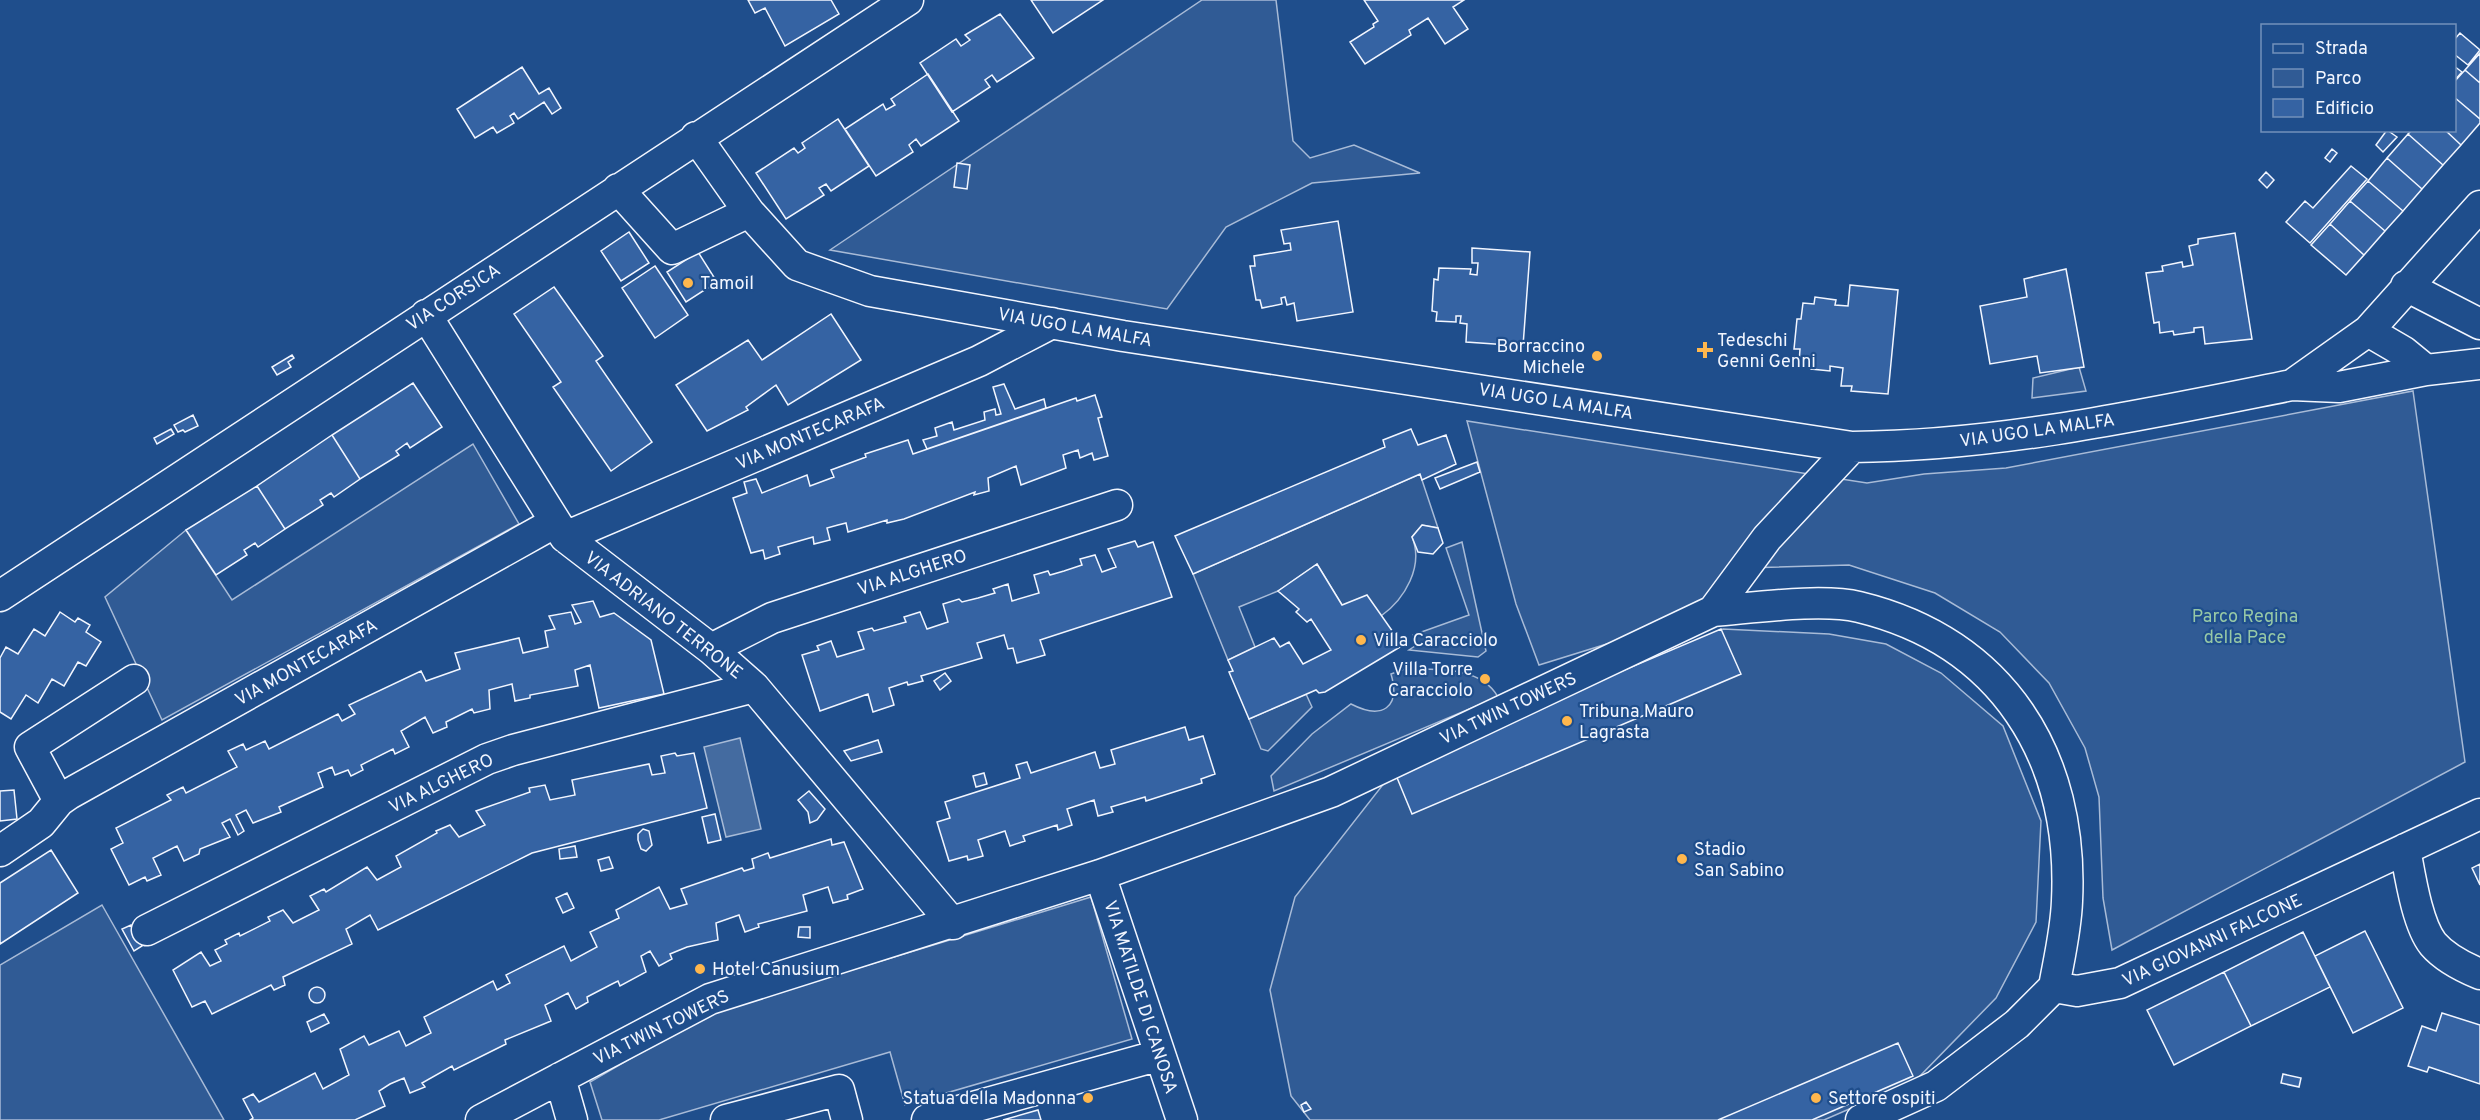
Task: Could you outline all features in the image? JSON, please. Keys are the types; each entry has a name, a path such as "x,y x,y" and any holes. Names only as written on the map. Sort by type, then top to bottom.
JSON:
{"street":[{"name":"VIA CORSICA","path":"0,596 696,137 908,0"},
{"name":"VIA UGO LA MALFA","path":"696,137 749,212 797,265 870,291 1052,323 1852,447 1902,446 2001,438 2292,384 2339,387 2426,370 2480,364"},
{"path":"618,189 672,249 749,212"},
{"path":"2292,384 2368,331 2480,206"},
{"path":"2406,286 2480,324"},
{"name":"VIA ADRIANO TERRONE","path":"426,315 559,530 711,649 754,687 953,924"},
{"name":"VIA MONTECARAFA","path":"0,851 41,823 59,801 559,530 971,364 1052,323"},
{"path":"2368,331 2404,352 2426,370"},
{"name":"VIA TWIN TOWERS","path":"482,1120 710,999 953,924 1100,875 1332,792 1713,611 1767,538 1852,447"},
{"name":"VIA ALGHERO","path":"711,649 772,618 1117,505"},
{"path":"1713,611 1807,604 1857,606 1921,628 1972,659 2025,717 2055,782 2067,848 2067,902 2054,987 2017,1024 1936,1086 1862,1120"},
{"path":"59,801 30,747 134,680"},
{"name":"VIA ALGHERO","path":"147,930 487,759 513,750 754,687"},
{"name":"VIA GIOVANNI FALCONE","path":"2054,987 2077,991 2120,983 2480,814"},
{"path":"2405,849 2416,905 2432,943 2459,965 2480,974"},
{"name":"VIA MATILDE DI CANOSA","path":"1100,875 1182,1120"},
{"path":"927,1120 1160,1055"},
{"path":"560,1078 572,1120"},
{"path":"726,1120 839,1090 848,1120"}],"green space":[{"path":"1202,0 1276,0 1293,141 1310,158 1354,145 1420,173 1312,183 1226,227 1167,309 830,250"},
{"path":"2079,367 2086,391 2032,398 2033,378"},
{"name":"Parco Regina della Pace","path":"2413,391 2465,762 2112,950 2103,898 2099,797 2085,748 2049,683 2000,632 1935,593 1849,565 1745,568 1713,611 1539,665 1516,604 1467,421 1867,483 1924,474 2006,468"},
{"path":"473,444 519,524 162,720 105,597 186,530 232,600"},
{"path":"1420,474 1438,528 1422,525 1412,537 1416,559 1414,570 1405,591 1390,609 1381,616 1342,605 1317,564 1278,591 1239,607 1255,647 1228,660 1193,574"},
{"path":"1462,542 1486,651 1478,657 1409,650 1415,646 1413,635 1469,615 1446,548"},
{"name":"Stadio San Sabino","path":"1723,629 1829,634 1886,644 1941,673 2003,726 2041,821 2036,922 1996,998 1916,1080 1824,1120 1310,1120 1291,1096 1270,990 1295,897 1392,773"},
{"path":"1405,669 1457,671 1481,680 1498,697 1274,791 1271,776 1312,734 1351,704 1372,711 1386,708 1391,703 1393,695 1391,674"},
{"path":"1306,694 1312,707 1268,751 1261,749 1249,719"},
{"path":"1091,897 1132,1039 905,1105 890,1052 659,1120 602,1120 590,1082 707,1014"},
{"path":"102,905 224,1120 0,1120 0,965"}],"shaded area":[{"path":"740,738 761,829 726,837 704,747"}],"building":[{"path":"748,0 831,0 839,14 785,46 765,8 755,13"},
{"path":"1031,0 1103,0 1053,33"},
{"path":"1364,0 1464,0 1453,7 1468,29 1445,44 1428,18 1409,30 1411,35 1365,64 1350,42 1374,27 1373,24 1378,21"},
{"path":"1000,14 1034,58 997,82 992,75 985,80 990,87 952,112 920,63 956,39 961,46 970,40 965,35"},
{"path":"2460,33 2480,50 2468,65 2456,56 2456,38"},
{"path":"2480,53 2480,83 2465,70"},
{"path":"522,67 539,94 549,88 561,108 552,114 544,102 518,119 514,113 510,116 514,123 497,133 493,127 475,138 457,109"},
{"path":"2456,68 2462,72 2456,79"},
{"path":"2465,70 2480,83 2480,119 2456,99 2456,80"},
{"path":"928,74 959,121 921,146 916,139 909,145 913,152 876,176 845,129 883,104 886,110 895,105 891,99"},
{"path":"2456,99 2480,119 2480,123 2461,145 2447,132 2456,132"},
{"path":"838,119 869,166 831,191 826,184 819,188 824,195 786,219 756,173 794,148 798,153 805,148 802,143"},
{"path":"2386,132 2397,137 2383,152 2376,145"},
{"path":"2410,132 2447,132 2461,145 2443,165 2408,134"},
{"path":"2408,134 2443,165 2422,189 2387,158"},
{"path":"2332,149 2337,153 2330,162 2325,158"},
{"path":"2387,158 2422,189 2403,211 2368,181"},
{"path":"957,163 970,165 967,189 954,187"},
{"path":"2351,166 2367,179 2310,243 2286,222 2305,201 2313,208"},
{"path":"2266,172 2274,180 2267,188 2259,180"},
{"path":"2368,181 2403,211 2385,231 2350,201"},
{"path":"2350,201 2385,231 2364,255 2330,224"},
{"path":"1338,221 1353,312 1297,321 1294,303 1287,305 1285,297 1281,298 1282,304 1262,308 1260,300 1256,300 1250,266 1255,266 1254,256 1291,250 1290,243 1284,244 1281,230"},
{"path":"2330,224 2364,255 2346,275 2311,245"},
{"path":"629,232 649,263 621,281 601,251"},
{"path":"2235,233 2252,339 2205,344 2203,327 2194,328 2194,332 2174,335 2173,331 2160,333 2159,322 2154,323 2146,273 2163,271 2162,266 2182,262 2183,267 2193,265 2189,246 2198,244 2198,239"},
{"path":"1472,248 1530,252 1523,346 1466,342 1467,324 1460,323 1461,316 1456,316 1456,322 1436,321 1437,312 1432,311 1434,279 1438,280 1439,268 1471,269 1470,274 1477,275 1478,263 1472,263"},
{"path":"698,252 717,282 686,302 667,272"},
{"path":"655,266 688,315 655,338 622,288"},
{"path":"2066,269 2084,367 2040,373 2037,356 1990,364 1980,306 2027,297 2024,279"},
{"path":"1850,285 1898,290 1888,394 1851,391 1852,386 1841,386 1843,368 1830,366 1830,371 1811,369 1811,365 1799,363 1800,349 1794,349 1797,319 1801,319 1803,303 1814,304 1815,297 1836,300 1835,305 1848,306"},
{"path":"554,287 603,356 596,361 652,442 611,471 553,387 561,382 514,314"},
{"path":"831,314 861,360 788,405 776,385 746,407 748,410 707,431 676,385 748,340 762,360"},
{"path":"292,355 294,358 288,362 291,367 277,375 272,367"},
{"path":"413,383 442,427 410,448 407,443 396,451 399,455 360,479 332,435"},
{"path":"1004,384 1015,409 1044,399 1046,408 927,449 923,440 937,436 935,428 952,422 954,430 985,420 984,412 995,409 996,415 1001,414 993,387"},
{"path":"1095,395 1102,417 1098,418 1108,456 1094,460 1092,453 1080,458 1078,450 1063,455 1066,468 1021,485 1016,466 988,478 989,491 974,495 975,492 904,519 887,523 887,520 848,532 846,523 827,528 830,540 814,544 813,537 778,547 780,554 765,559 763,550 751,553 733,498 747,493 744,482 756,479 762,493 807,475 810,486 834,477 831,470 866,457 865,454 908,440 913,454 1076,398 1077,401"},
{"path":"193,415 198,426 185,432 183,430 178,432 174,425"},
{"path":"171,429 174,434 157,444 154,438"},
{"path":"1411,429 1418,445 1446,435 1456,464 1422,480 1420,474 1193,574 1175,536 1385,447 1383,440"},
{"path":"332,435 360,479 334,497 331,493 320,500 323,505 285,529 257,486"},
{"path":"1477,462 1480,472 1440,489 1435,478"},
{"path":"257,486 285,529 258,547 255,543 244,550 247,555 216,575 186,530"},
{"path":"1422,525 1438,528 1443,543 1433,554 1418,552 1412,537"},
{"path":"1135,541 1138,547 1153,542 1172,597 1040,640 1045,655 1017,663 1013,648 1008,649 1004,635 977,643 982,658 921,676 923,681 908,685 907,682 889,688 894,705 873,712 868,694 820,711 802,655 819,650 817,646 831,641 837,657 864,649 858,632 872,628 874,631 906,622 904,617 920,612 927,629 948,622 943,604 959,599 962,602 995,593 993,589 1008,584 1012,601 1039,593 1034,575 1048,571 1050,575 1064,571 1082,565 1080,559 1095,555 1102,572 1116,567 1108,549"},
{"name":"Villa Caracciolo","path":"1317,564 1342,605 1367,595 1400,642 1400,647 1325,692 1319,693 1316,690 1249,719 1229,672 1233,671 1228,660 1274,638 1280,647 1289,642 1303,664 1331,650 1311,619 1307,622 1296,612 1299,609 1278,591"},
{"path":"593,601 600,617 614,613 651,640 664,694 599,708 590,665 575,670 578,686 530,695 530,698 515,701 512,684 489,690 490,709 474,713 472,709 446,722 447,727 433,733 425,717 401,731 409,747 395,754 393,749 361,765 363,770 351,776 348,770 335,775 332,767 318,773 323,787 279,807 281,812 253,823 246,810 236,815 244,831 238,835 230,819 222,823 230,837 200,849 199,854 184,861 177,846 153,858 161,875 147,881 145,877 129,885 111,849 123,843 116,828 171,800 167,795 183,787 186,793 237,767 228,751 243,744 246,750 265,741 269,749 338,714 342,721 355,714 349,705 421,671 426,681 460,669 455,653 519,638 523,653 548,647 545,631 555,629 549,616 571,612 575,624 581,622 572,605"},
{"path":"60,612 75,622 78,618 90,625 86,632 101,642 86,666 78,662 64,686 52,679 38,703 26,695 11,719 0,712 0,658 6,647 18,654 34,629 45,636"},
{"name":"Tribuna Mauro Lagrasta","path":"1721,629 1741,674 1412,814 1393,768"},
{"path":"945,673 951,681 940,690 934,681"},
{"path":"1185,727 1189,740 1203,736 1215,774 1201,779 1202,783 1146,801 1145,797 1111,807 1113,812 1098,816 1094,800 1067,809 1072,825 1058,830 1057,825 1023,836 1025,841 1010,846 1005,831 978,840 983,856 968,860 967,856 949,861 937,822 950,818 945,802 1020,778 1016,765 1027,762 1031,773 1095,752 1100,768 1115,764 1111,750"},
{"path":"878,740 882,752 851,761 844,751"},
{"path":"675,753 677,756 694,753 707,808 532,853 378,930 370,915 346,929 352,944 283,977 285,985 274,990 271,985 212,1014 205,1001 192,1007 173,970 201,952 210,966 221,961 215,950 227,944 225,940 239,933 240,936 270,921 268,917 283,910 293,923 319,910 310,896 324,889 326,892 367,867 377,880 401,867 396,856 437,833 436,831 450,825 459,837 485,825 476,811 530,792 529,788 545,785 550,800 575,795 572,780 649,764 652,775 665,773 661,756"},
{"path":"984,773 987,784 976,787 973,776"},
{"path":"14,790 17,819 0,821 0,791"},
{"path":"809,791 825,809 817,820 810,823 808,812 798,800"},
{"path":"715,814 721,840 708,843 702,817"},
{"path":"643,829 649,831 652,845 646,851 641,849 638,840 638,834"},
{"path":"831,839 832,845 844,842 863,889 847,895 848,899 833,903 828,887 803,895 807,911 758,924 759,927 745,932 739,915 716,923 718,940 687,947 670,954 672,959 659,966 650,951 641,956 646,972 620,986 618,981 587,997 588,1002 576,1009 568,993 545,1005 551,1021 505,1040 506,1044 454,1070 452,1066 422,1083 425,1087 410,1093 404,1078 390,1084 379,1091 385,1106 355,1120 250,1120 253,1118 243,1099 253,1094 259,1102 315,1073 323,1089 349,1075 340,1049 364,1036 369,1045 399,1031 406,1046 431,1033 424,1017 493,981 497,990 510,983 506,975 564,946 571,961 597,947 590,932 619,918 616,910 659,887 670,909 687,904 681,889 742,868 744,871 754,868 752,859 768,853 770,858"},
{"path":"575,846 577,857 560,859 559,849"},
{"path":"51,850 78,893 0,944 0,883"},
{"path":"609,857 613,868 601,871 598,860"},
{"path":"2480,864 2480,885 2472,868"},
{"path":"567,893 574,908 563,913 556,898"},
{"path":"131,925 142,946 134,951 122,929"},
{"path":"799,927 810,927 810,938 798,937"},
{"path":"2365,931 2403,1008 2353,1033 2315,956"},
{"path":"2303,932 2330,987 2251,1026 2224,972"},
{"path":"2224,972 2251,1026 2174,1065 2147,1010"},
{"path":"317,987 323,989 325,995 323,1001 317,1003 311,1001 309,995 311,989"},
{"path":"2442,1013 2480,1025 2480,1084 2429,1067 2427,1072 2408,1066 2422,1026 2436,1031"},
{"path":"324,1014 329,1023 311,1032 307,1022"},
{"name":"Settore ospiti","path":"1898,1043 1913,1076 1812,1120 1718,1120"},
{"path":"2283,1074 2301,1078 2299,1087 2281,1083"},
{"path":"1306,1102 1311,1109 1304,1112 1301,1105"},
{"path":"1038,1110 1041,1120 1003,1120"}],"place":[{"name":"Tamoil","path":"688,283"},
{"name":"Tedeschi Genni Genni","path":"1705,350"},
{"name":"Borraccino Michele","path":"1597,356"},
{"name":"Villa Caracciolo","path":"1361,640"},
{"name":"Villa Torre Caracciolo","path":"1485,679"},
{"name":"Tribuna Mauro Lagrasta","path":"1567,721"},
{"name":"Stadio San Sabino","path":"1682,859"},
{"name":"Hotel Canusium","path":"700,969"},
{"name":"Statua della Madonna","path":"1088,1098"},
{"name":"Settore ospiti","path":"1816,1098"}]}
